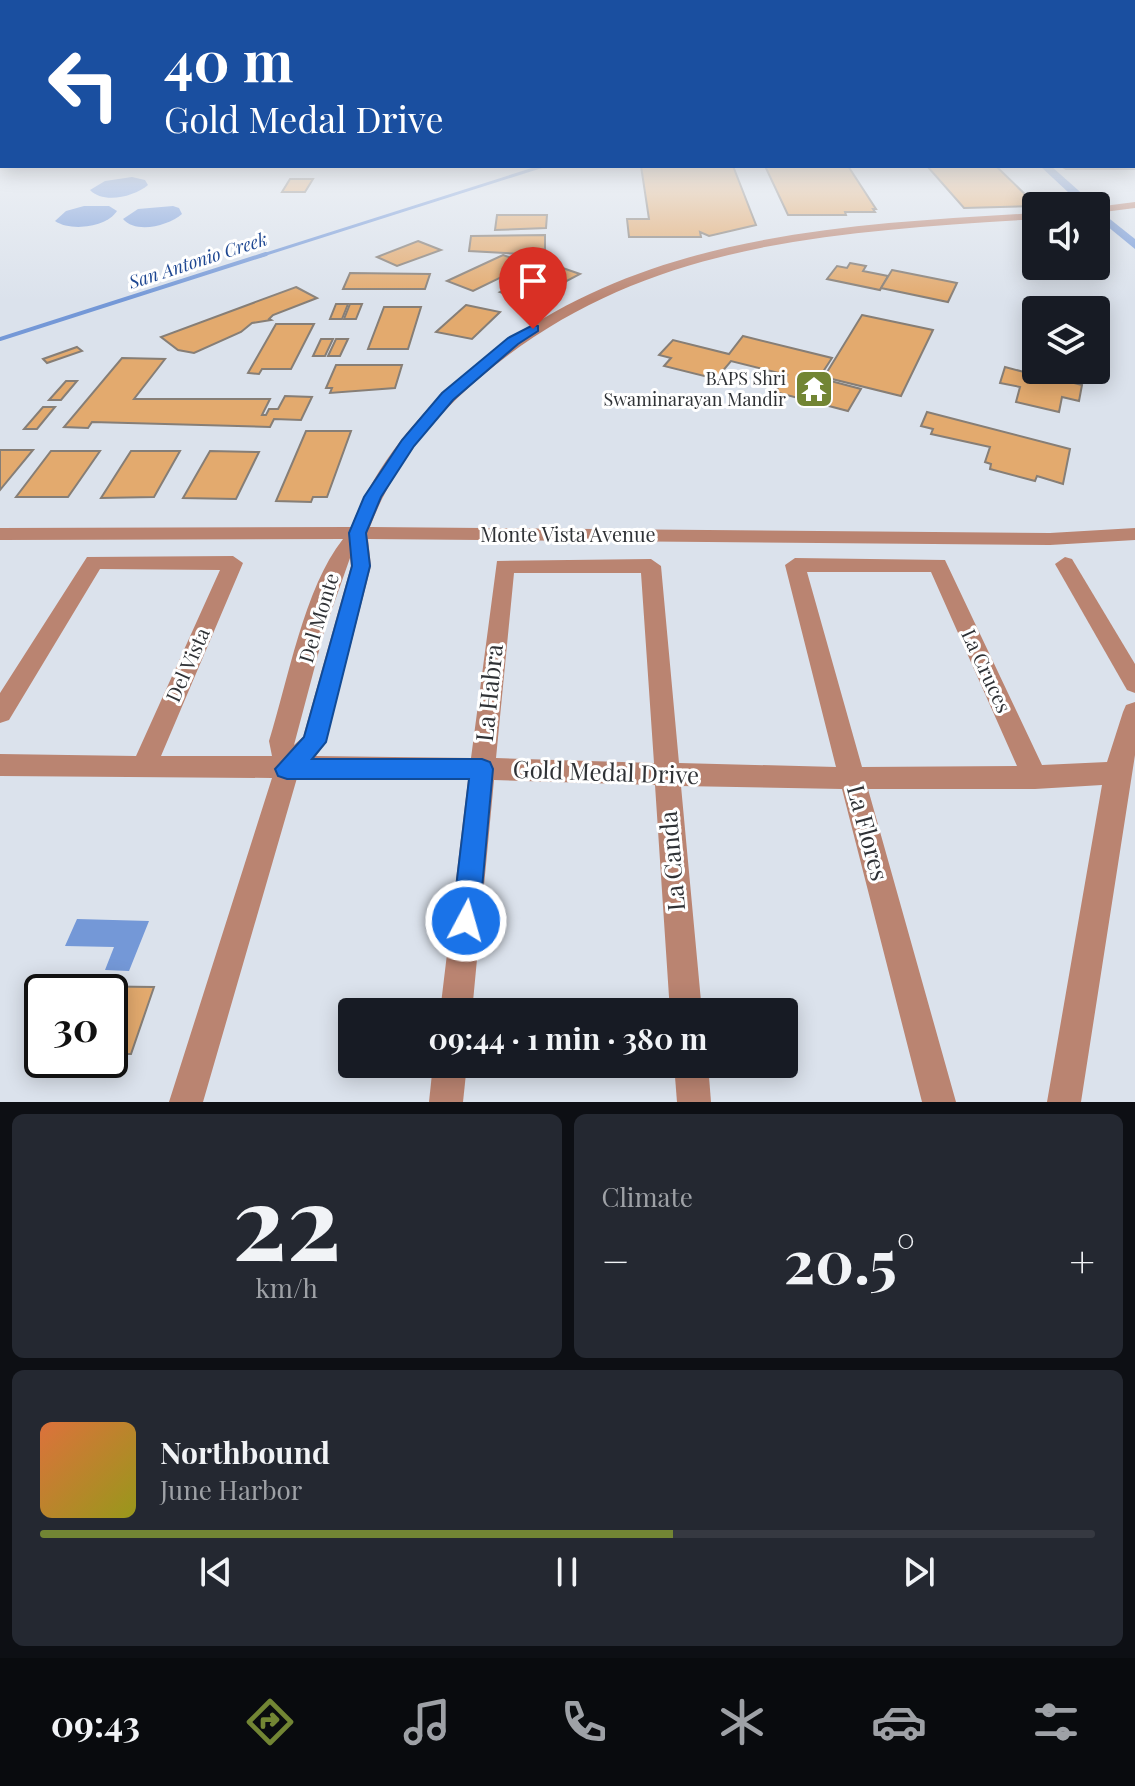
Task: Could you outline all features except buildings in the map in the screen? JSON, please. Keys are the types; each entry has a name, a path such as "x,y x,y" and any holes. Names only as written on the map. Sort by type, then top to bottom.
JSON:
{"street":[{"path":"1110,209 1135,205"},
{"path":"358,533 372,497 393,464 447,397 513,341 584,300 675,263 784,238 869,227 1022,217"},
{"name":"Monte Vista Avenue","path":"0,534 358,533 1050,539 1135,534"},
{"name":"Del Monte","path":"287,769 281,741 336,565 358,533"},
{"name":"Del Monte","path":"186,1102 287,769 314,742 361,566 358,533"},
{"name":"Del Vista","path":"0,713 94,562 233,563 143,768"},
{"path":"1065,564 1135,684"},
{"name":"La Cruces","path":"795,565 938,565 1035,778"},
{"name":"La Flores","path":"795,565 939,1102"},
{"name":"La Habra","path":"457,998 504,566 651,566"},
{"name":"La Canda","path":"651,566 665,776 685,998"},
{"path":"1064,1102 1117,773 1135,712"},
{"name":"Gold Medal Drive","path":"0,765 482,769 665,776 853,778 1035,778 1117,773"},
{"path":"446,1102 449,1078"},
{"path":"692,1078 694,1102"}],"water":[{"path":"84,206 109,206 117,211 105,221 88,226 70,226 55,221 66,211"},
{"path":"179,208 182,214 161,225 136,226 123,219 138,209"},
{"path":"77,919 149,921 129,971 105,970 114,947 65,946"}],"waterway":[{"name":"San Antonio Creek","path":"260,256 441,198"},
{"path":"1110,223 1135,245"},
{"name":"San Antonio Creek","path":"0,339 266,254"}],"place":[{"name":"BAPS Shri Swaminarayan Mandir","path":"814,389"}],"route":[{"path":"466,921 482,769 287,769 314,742 361,566 358,533 372,497 407,443 447,397 513,341 533,329"}]}
